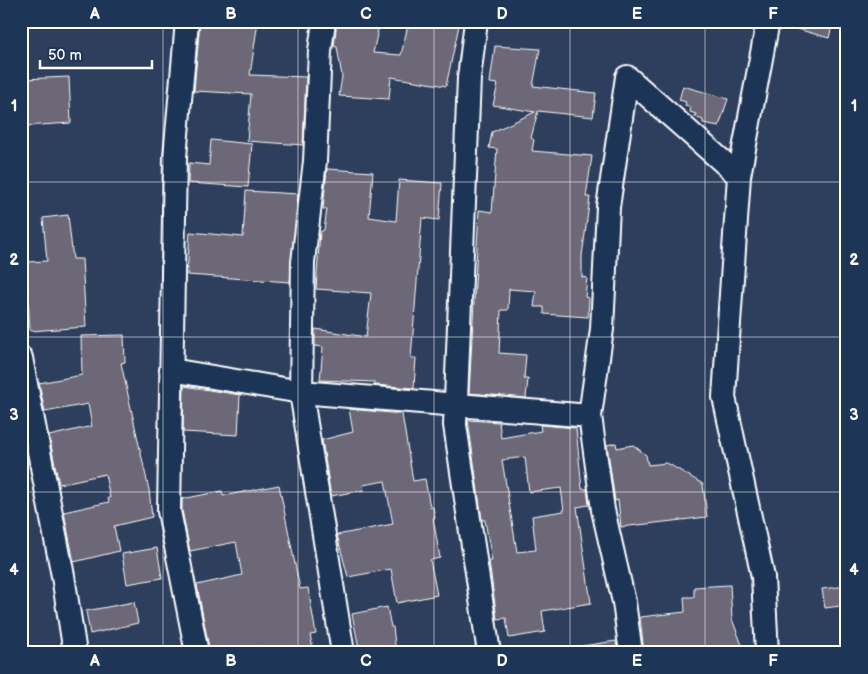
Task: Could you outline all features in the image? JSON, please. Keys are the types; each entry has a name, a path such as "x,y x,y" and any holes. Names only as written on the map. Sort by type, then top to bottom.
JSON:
{"street":[{"path":"187,21 175,157 169,511 197,653"},
{"path":"324,21 320,51 315,161 303,262 301,392 343,653"},
{"path":"476,21 469,78 455,425 489,653"},
{"path":"767,653 763,577 724,397 739,176 768,21"},
{"path":"631,653 624,602 602,510 590,416 602,329 608,207 627,77 739,176"},
{"path":"21,358 63,576 75,653"},
{"path":"172,370 301,392 590,416"}],"building":[{"path":"200,21 258,21 250,75 306,77 303,145 247,141 251,94 194,91"},
{"path":"337,21 380,21 373,53 401,55 409,21 460,21 446,86 391,77 389,99 339,96 342,76 337,47 334,46"},
{"path":"783,21 833,21 829,38 783,25"},
{"path":"495,46 540,49 533,86 596,93 593,117 538,111 531,138 534,140 532,151 592,156 586,197 590,197 582,256 582,277 587,278 585,297 589,298 588,317 544,314 544,307 534,307 536,291 509,289 508,310 501,310 499,353 526,355 524,379 528,379 526,398 469,393 479,210 492,212 497,149 489,148 492,132 535,112 493,105 498,84 490,83"},
{"path":"69,77 71,123 25,126 24,79"},
{"path":"683,86 728,99 719,126 703,123 703,120 695,117 696,114 690,112 691,107 685,105 686,102 679,100"},
{"path":"211,140 252,144 248,187 188,183 189,163 209,165"},
{"path":"327,169 373,172 369,217 396,221 399,180 442,183 439,220 422,218 411,358 416,358 414,388 375,385 375,382 320,380 323,347 315,346 315,329 366,337 371,293 316,289 320,232 324,230 327,209 323,209"},
{"path":"246,191 298,194 290,282 187,275 190,232 243,237"},
{"path":"68,215 73,259 82,259 86,327 30,331 26,262 47,261 43,218"},
{"path":"124,335 125,362 121,363 149,490 152,517 114,526 119,551 74,562 64,512 109,502 108,498 110,498 105,474 59,484 49,436 92,426 88,404 45,412 39,383 82,375 81,336"},
{"path":"184,386 240,395 238,435 183,432"},
{"path":"349,409 402,414 413,481 425,479 430,507 433,507 440,558 430,560 437,595 397,603 391,569 348,577 337,535 393,524 385,481 363,485 364,490 331,496 322,440 353,432"},
{"path":"468,420 499,422 501,438 541,431 540,425 576,428 582,489 587,489 589,505 577,507 591,603 542,611 545,632 509,638 506,618 497,619 489,561 492,561 485,520 482,520","holes":["525,457 529,492 561,488 564,511 532,516 536,550 517,552 502,460"]},
{"path":"616,443 617,448 633,445 646,455 648,465 667,463 703,484 707,517 621,527 618,500 615,501 607,445"},
{"path":"279,485 300,589 308,588 316,634 310,635 314,653 262,653 261,646 210,653 197,585 242,575 236,542 190,551 182,510 182,499 222,491 223,496"},
{"path":"157,548 162,578 127,584 122,554"},
{"path":"730,585 732,619 745,653 644,653 640,617 685,612 684,597 694,597 694,587"},
{"path":"847,586 847,605 825,608 822,589"},
{"path":"134,602 138,623 90,634 86,611"},
{"path":"387,607 391,627 393,627 396,653 360,653 352,614"},
{"path":"616,641 618,653 583,653 582,646"}]}
